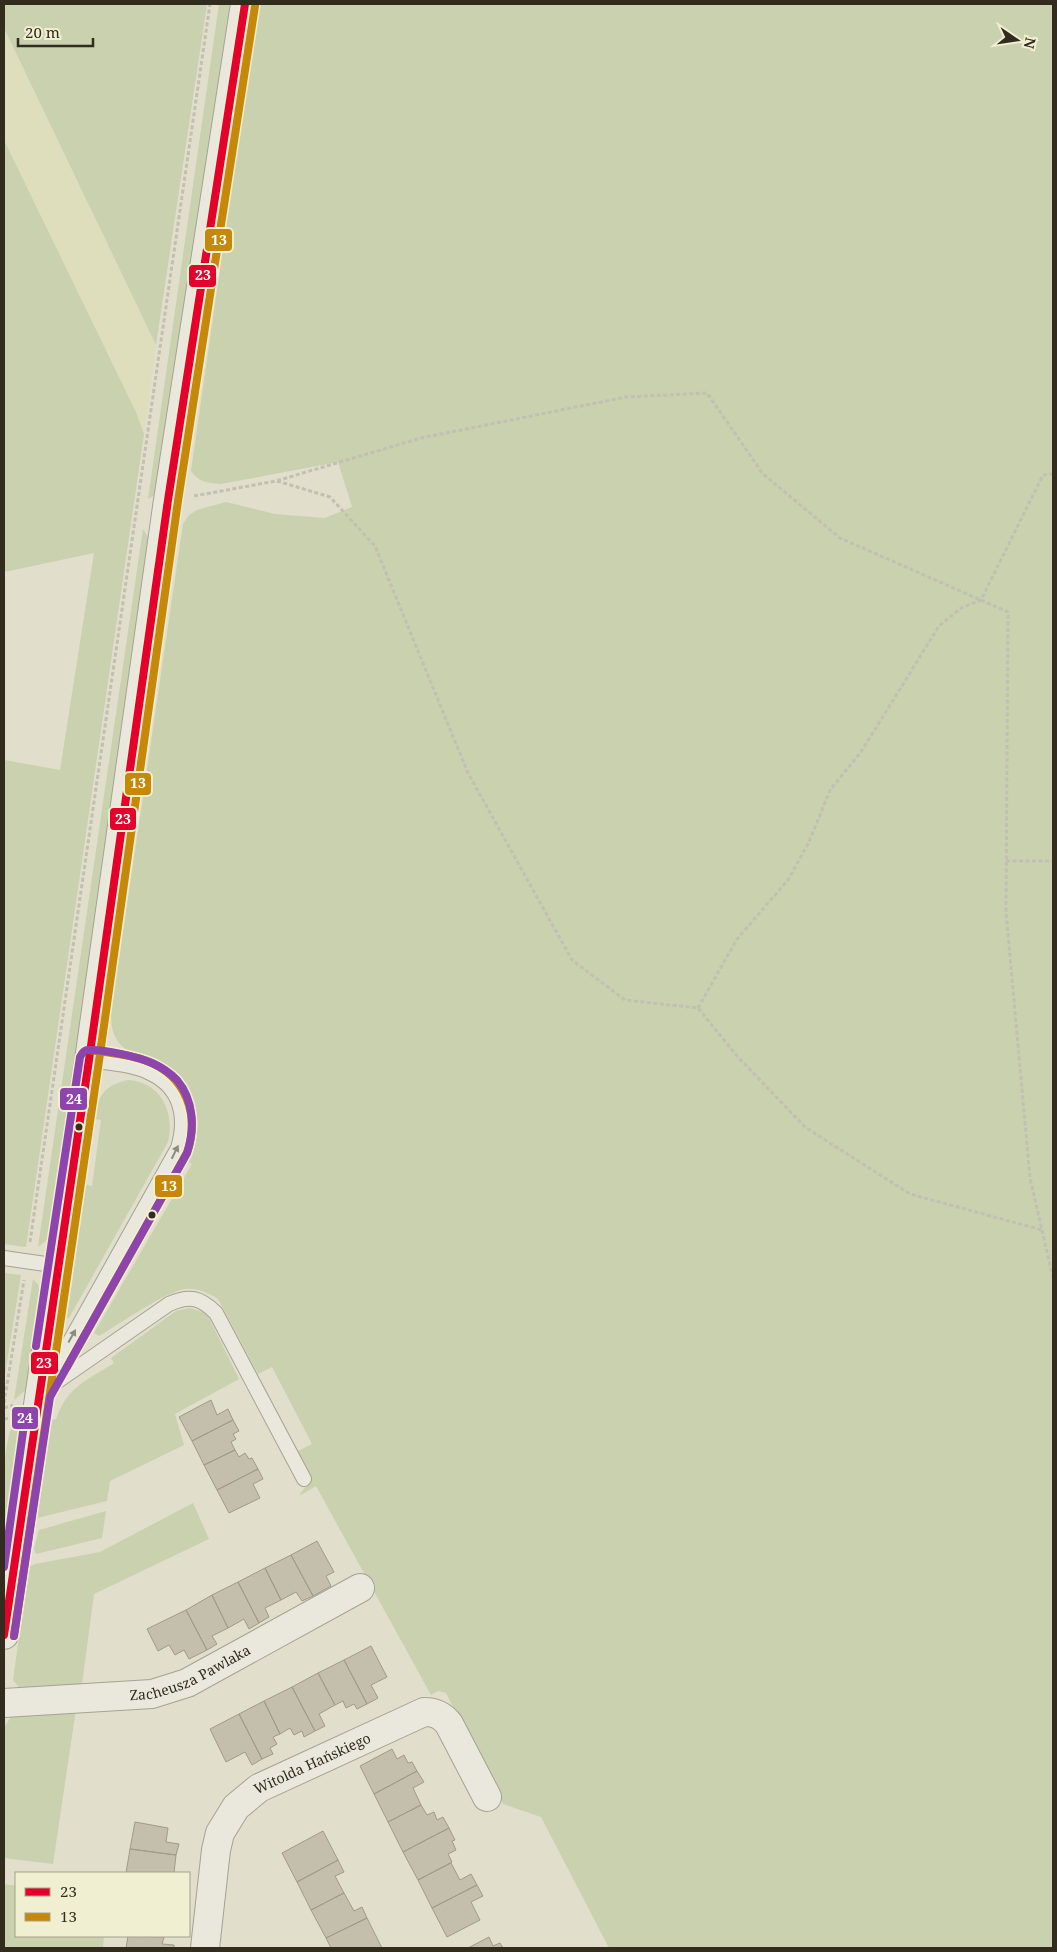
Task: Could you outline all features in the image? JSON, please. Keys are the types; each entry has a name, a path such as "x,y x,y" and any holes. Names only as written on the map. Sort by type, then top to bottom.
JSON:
{"street":[{"path":"4,1635 89,1060 168,500 245,4"},
{"name":"Zacheusza Pawlaka","path":"4,1703 152,1694 187,1683 360,1588"},
{"name":"Witolda Hańskiego","path":"205,1948 216,1850 220,1833 236,1807 259,1788 424,1712 434,1712 443,1717 449,1724 487,1797"}],"lane":[{"path":"40,1394 178,1148 183,1132 182,1109 176,1095 166,1082 150,1072 89,1060"},
{"path":"4,1258 59,1266"},
{"path":"40,1394 169,1304 182,1298 196,1299 206,1303 216,1313 304,1479"}],"path":[{"path":"4,1403 27,1261 210,4"},
{"path":"168,500 276,481 421,438 626,397 707,393 763,474 840,538 1008,612 1006,912 1030,1178 1053,1278"},
{"path":"698,1008 737,938 788,880 809,842 830,790 861,752 939,626 961,608 981,600 1043,475 1053,474"},
{"path":"276,481 330,497 375,546 468,773 572,960 625,1000 698,1008 737,1056 805,1127 910,1194 1042,1230"},
{"path":"1006,861 1053,861"}],"green space":[{"path":"4,4 207,4 156,345 4,28"},
{"path":"219,4 230,4 161,479 154,496 148,499"},
{"path":"258,4 1053,4 1053,1948 609,1948 541,1817 503,1804 446,1693 438,1691 431,1695 316,1486 299,1496 311,1478 296,1452 312,1444 272,1367 258,1374 218,1299 194,1289 177,1291 154,1302 99,1336 94,1333 192,1164 185,1160 193,1145 197,1131 194,1107 184,1086 176,1076 166,1069 134,1054 122,1046 116,1039 111,1023 183,524 189,515 197,510 226,502 275,514 325,518 352,507 338,462 221,484 197,478 191,471"},
{"path":"4,28 156,345 144,434 136,412 4,140"},
{"path":"4,140 136,412 144,434 26,1247 4,1244 4,760 60,770 94,553 4,572"},
{"path":"143,529 150,543 50,1231 48,1239 38,1247"},
{"path":"128,1080 149,1086 163,1100 169,1120 168,1142 69,1318 67,1318 86,1185 92,1186 101,1120 96,1119 98,1103 108,1088"},
{"path":"4,1273 21,1275 4,1381"},
{"path":"33,1279 38,1284 41,1297 27,1389 14,1400"},
{"path":"190,1308 203,1312 208,1316 239,1379 175,1414 184,1445 110,1481 107,1501 37,1518 52,1420 56,1419 66,1399 79,1385 114,1363 111,1358 176,1311"},
{"path":"14,1423 22,1423 4,1546 3,1501 5,1464 10,1433"},
{"path":"193,1503 209,1539 94,1594 82,1684 155,1679 157,1683 22,1691 13,1680 29,1567 35,1564 100,1552"},
{"path":"106,1511 102,1538 36,1554 34,1549 39,1530"},
{"path":"76,1709 53,1864 4,1858 5,1726 14,1712"},
{"path":"4,1884 15,1886 15,1937 104,1937 103,1948 4,1948"}],"building":[{"path":"211,1400 217,1415 228,1409 233,1420 192,1441 179,1417"},
{"path":"233,1420 239,1431 233,1434 236,1439 231,1442 235,1450 204,1465 192,1441"},
{"path":"235,1450 239,1457 245,1453 249,1459 252,1458 258,1469 217,1490 204,1465"},
{"path":"258,1469 263,1479 253,1484 260,1498 229,1513 217,1490"},
{"path":"317,1541 334,1572 326,1576 331,1586 313,1596 291,1555"},
{"path":"291,1555 313,1596 302,1601 296,1592 281,1600 265,1568"},
{"path":"265,1568 281,1600 265,1608 269,1617 259,1623 238,1582"},
{"path":"238,1582 259,1623 249,1629 244,1619 228,1628 212,1595"},
{"path":"212,1595 228,1628 212,1636 217,1644 207,1650 186,1610"},
{"path":"186,1610 207,1650 189,1659 184,1650 175,1655 169,1645 158,1651 147,1629"},
{"path":"371,1646 387,1677 371,1685 378,1698 367,1704 344,1660"},
{"path":"344,1660 367,1704 357,1709 354,1704 346,1708 343,1701 335,1705 318,1673"},
{"path":"318,1673 335,1705 319,1714 325,1726 315,1731 292,1687"},
{"path":"292,1687 315,1731 304,1737 302,1731 294,1735 290,1728 280,1734 264,1701"},
{"path":"264,1701 280,1734 273,1737 277,1744 270,1748 273,1754 262,1759 239,1714"},
{"path":"239,1714 262,1759 252,1765 245,1752 226,1762 210,1729"},
{"path":"392,1749 397,1759 404,1755 408,1763 412,1762 417,1771 374,1794 360,1766"},
{"path":"417,1771 424,1782 413,1788 421,1805 388,1822 374,1794"},
{"path":"421,1805 427,1815 434,1812 437,1820 443,1817 449,1828 403,1852 388,1822"},
{"path":"135,1822 168,1828 166,1842 179,1844 176,1855 130,1849"},
{"path":"449,1828 455,1840 452,1841 456,1850 448,1854 452,1862 418,1880 403,1852"},
{"path":"323,1831 338,1860 297,1882 282,1853"},
{"path":"130,1849 176,1855 174,1872 126,1872"},
{"path":"338,1860 344,1872 335,1876 344,1893 311,1910 297,1882"},
{"path":"451,1863 460,1880 471,1874 477,1885 432,1908 418,1880"},
{"path":"477,1885 483,1896 471,1902 480,1920 447,1937 432,1908"},
{"path":"344,1893 354,1911 362,1907 367,1918 326,1938 311,1910"},
{"path":"367,1918 382,1948 331,1948 326,1938"},
{"path":"128,1937 164,1937 162,1944 174,1945 174,1948 126,1948"},
{"path":"489,1937 493,1946 500,1943 503,1948 468,1948"}],"transit line":[{"name":"23","path":"4,1635 89,1060 168,500 245,4"},
{"name":"13","path":"14,1636 99,1061 178,501 255,6"},
{"name":"13","path":"67,1367 187,1153 191,1139 190,1111 186,1098 172,1076 147,1061 119,1054 90,1050"},
{"name":"24","path":"14,1636 50,1397 187,1153 190,1144 192,1125 187,1096 177,1080 165,1070 152,1063 121,1054 95,1050 85,1051 80,1057 36,1346"},
{"name":"24","path":"4,1567 25,1418"}]}
